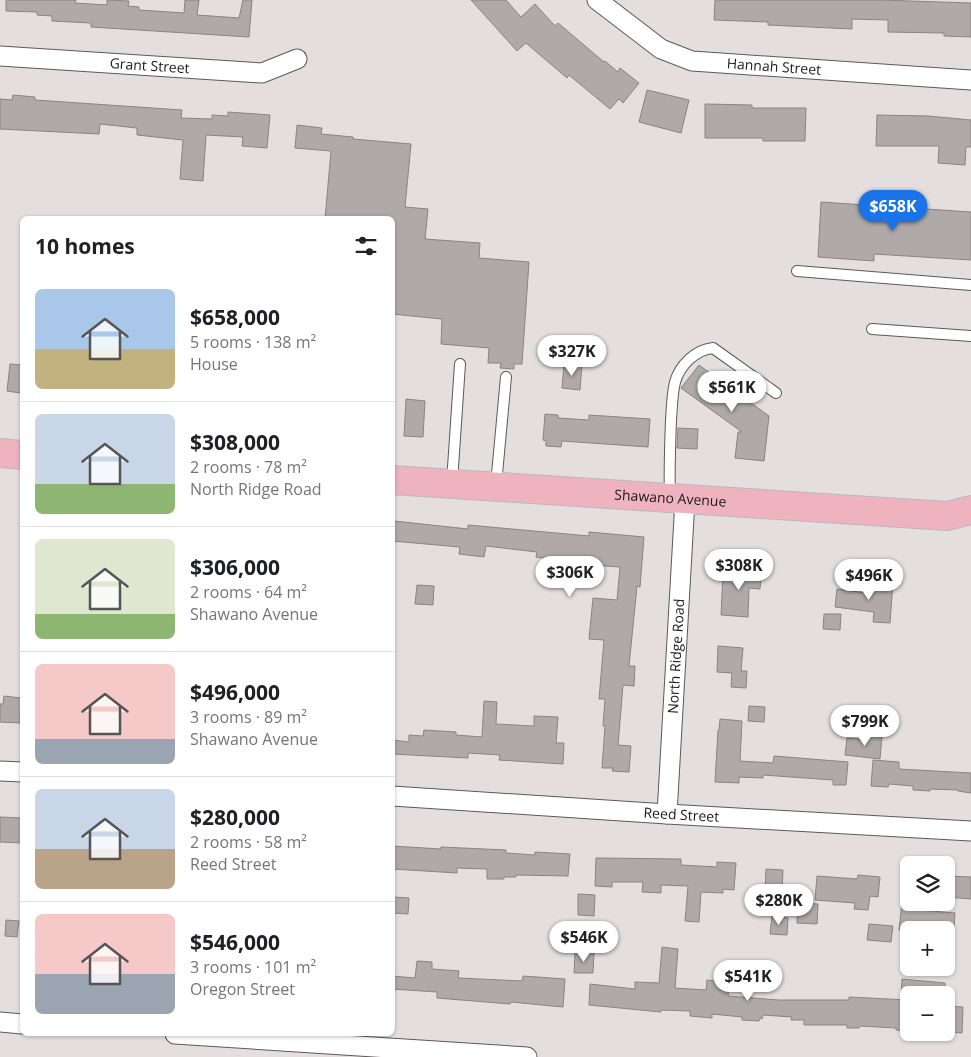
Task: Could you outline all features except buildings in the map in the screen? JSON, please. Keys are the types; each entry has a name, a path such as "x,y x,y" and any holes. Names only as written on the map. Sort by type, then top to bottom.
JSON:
{"main road":[{"path":"0,453 20,455"},
{"name":"Shawano Avenue","path":"395,480 678,499 959,513 971,527"}],"street":[{"name":"Hannah Street","path":"597,0 661,49 692,62 971,80"},
{"name":"Grant Street","path":"0,56 262,73 297,59"},
{"name":"North Ridge Road","path":"667,814 678,499"},
{"path":"0,771 20,772"},
{"name":"Reed Street","path":"395,796 971,831"},
{"path":"0,1022 20,1024"},
{"path":"206,1036 527,1057"}],"lane":[{"path":"797,271 971,285"},
{"path":"872,329 971,336"},
{"path":"678,499 670,449 675,381 683,366 696,353 705,348 713,348 776,393"},
{"path":"452,484 460,364"},
{"path":"496,487 506,377"}]}
